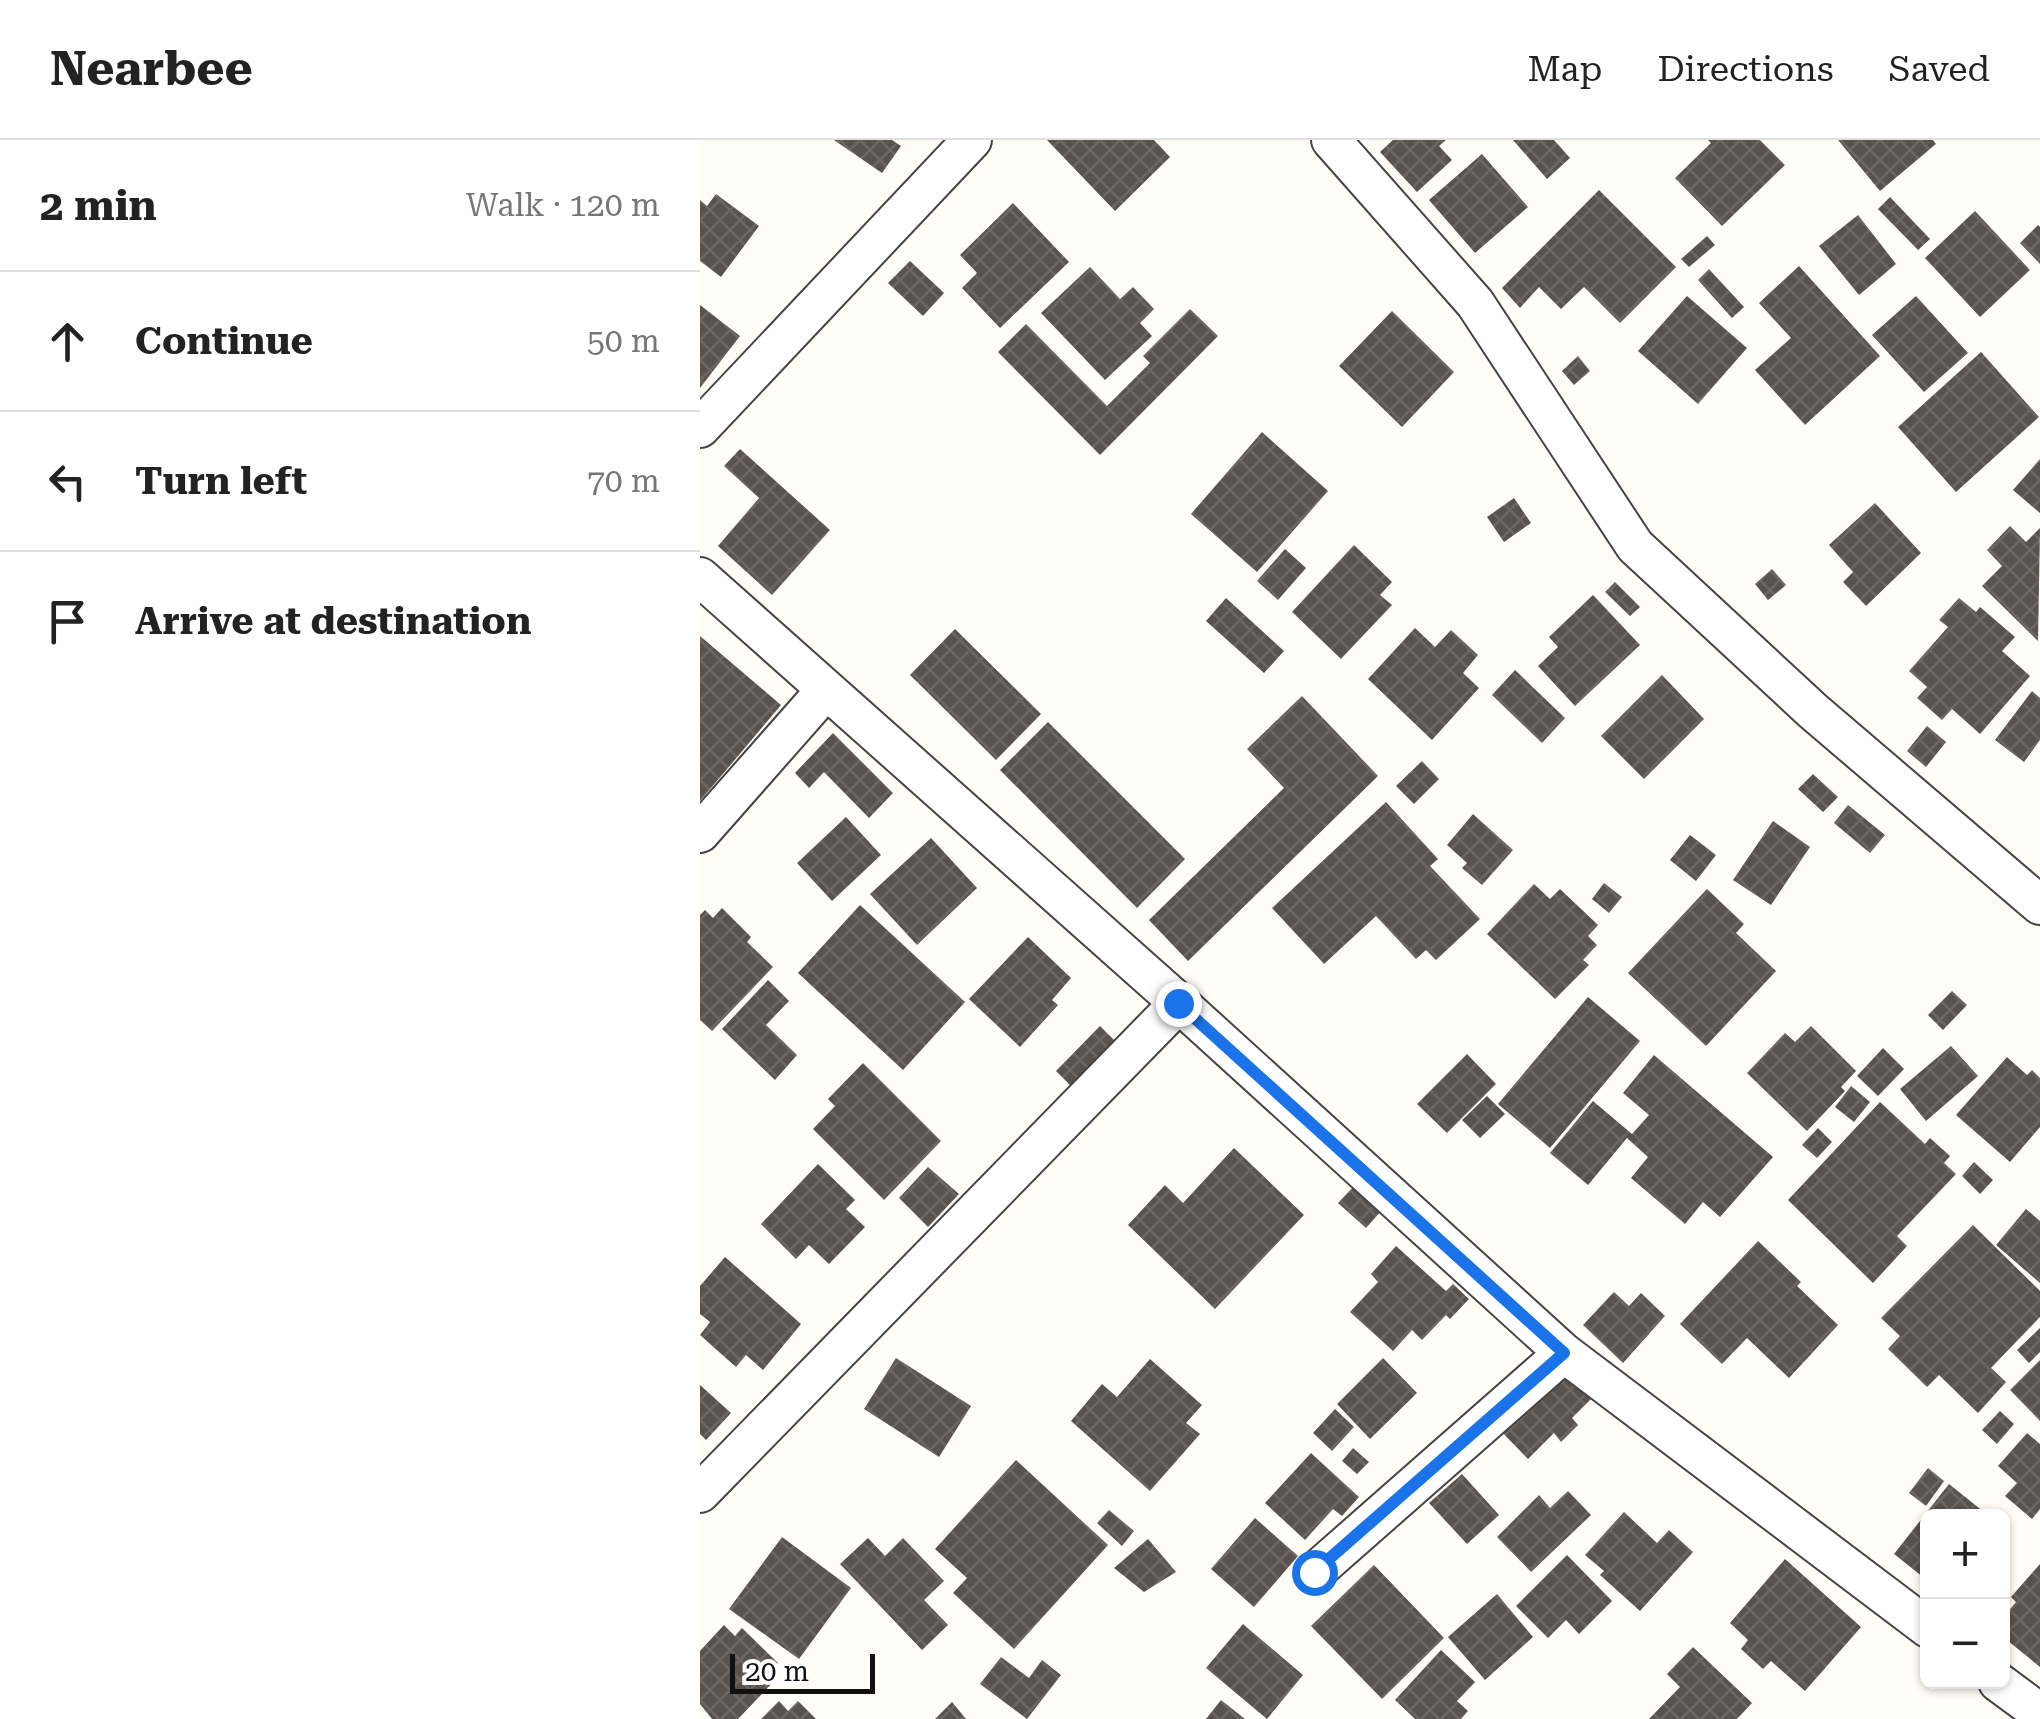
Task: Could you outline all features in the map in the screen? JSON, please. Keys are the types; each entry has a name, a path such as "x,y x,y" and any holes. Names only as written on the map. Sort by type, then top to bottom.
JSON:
{"street":[{"path":"700,428 972,140"},
{"path":"1331,140 1475,304 1635,546 1813,711 2040,904"},
{"path":"700,577 1564,1353 1920,1622"},
{"path":"700,833 826,690"},
{"path":"700,1493 1178,1003"},
{"path":"1314,1572 1564,1353"},
{"path":"2007,1689 2040,1713"}],"building":[{"path":"834,140 892,140 901,146 882,173"},
{"path":"1047,140 1154,140 1170,157 1115,211"},
{"path":"1393,140 1446,140 1439,146 1452,160 1417,192 1380,152"},
{"path":"1513,140 1554,140 1570,158 1547,179"},
{"path":"1708,140 1760,140 1785,165 1722,226 1675,178 1711,143"},
{"path":"1838,140 1933,140 1936,144 1880,191"},
{"path":"1482,154 1528,207 1475,253 1429,200"},
{"path":"1599,190 1676,267 1620,323 1584,287 1561,309 1539,287 1520,308 1502,288"},
{"path":"716,194 759,226 721,277 700,261 700,200 707,206"},
{"path":"1890,197 1930,239 1918,250 1878,209"},
{"path":"1013,203 1069,262 1000,328 962,288 977,273 960,255"},
{"path":"1975,211 2030,270 1980,317 1925,258"},
{"path":"1858,215 1896,264 1859,295 1819,246"},
{"path":"2040,227 2040,264 2020,243"},
{"path":"1707,236 1715,245 1689,267 1681,259"},
{"path":"910,261 944,293 923,316 888,283"},
{"path":"1799,266 1880,356 1805,425 1755,370 1791,338 1759,303"},
{"path":"1090,267 1120,299 1133,287 1154,309 1140,323 1152,336 1105,380 1041,313"},
{"path":"1709,269 1744,307 1732,318 1698,280"},
{"path":"1687,296 1747,348 1698,404 1638,351"},
{"path":"1916,296 1968,353 1924,392 1872,335"},
{"path":"700,305 740,336 700,388"},
{"path":"1190,309 1218,336 1100,455 998,352 1026,324 1107,406 1150,363 1143,356"},
{"path":"1392,311 1454,372 1402,427 1339,366"},
{"path":"1981,352 2039,417 1956,492 1898,427"},
{"path":"1578,356 1590,371 1574,385 1562,371"},
{"path":"1262,432 1328,491 1257,572 1191,514"},
{"path":"740,449 830,530 772,595 718,546 759,498 724,466"},
{"path":"2040,459 2040,513 2013,490"},
{"path":"1514,498 1531,523 1504,542 1487,517"},
{"path":"1875,503 1921,553 1866,606 1843,582 1853,572 1829,545"},
{"path":"2010,526 2026,542 2040,528 2038,641 1982,586 2002,566 1987,550"},
{"path":"1354,545 1392,582 1380,595 1392,605 1341,659 1292,612"},
{"path":"1285,549 1306,568 1278,600 1257,581"},
{"path":"1772,569 1786,585 1768,600 1755,584"},
{"path":"1615,582 1640,607 1630,616 1605,592"},
{"path":"1593,595 1640,645 1575,706 1538,666 1558,647 1549,637"},
{"path":"1226,598 1284,651 1264,673 1206,621"},
{"path":"1959,598 1976,612 1980,607 2015,637 2002,651 2030,676 1980,734 1952,709 1942,720 1917,698 1927,687 1909,671 1948,627 1939,620"},
{"path":"1415,628 1435,647 1451,630 1478,655 1463,673 1479,688 1432,740 1368,679"},
{"path":"955,629 1041,714 996,760 910,675"},
{"path":"700,636 781,705 700,801"},
{"path":"1515,670 1565,718 1542,743 1492,695"},
{"path":"1662,675 1704,719 1644,779 1601,736"},
{"path":"2032,691 2040,698 2040,740 2024,762 1995,740"},
{"path":"1302,696 1378,776 1188,961 1149,920 1284,788 1247,749"},
{"path":"1048,722 1185,859 1137,908 1000,770"},
{"path":"1927,726 1946,742 1926,767 1907,751"},
{"path":"833,733 893,793 869,818 824,772 809,788 795,773"},
{"path":"1422,761 1439,779 1414,804 1396,786"},
{"path":"1813,774 1838,797 1823,812 1798,789"},
{"path":"1386,802 1438,859 1430,866 1480,919 1436,960 1426,950 1416,959 1376,916 1324,964 1272,908"},
{"path":"1848,805 1885,835 1870,853 1834,823"},
{"path":"1473,814 1513,850 1482,885 1462,868 1467,863 1447,845"},
{"path":"846,817 881,855 832,901 797,863"},
{"path":"1773,821 1810,847 1771,905 1733,880"},
{"path":"1690,835 1716,855 1696,881 1670,860"},
{"path":"931,838 977,888 917,945 870,894"},
{"path":"1604,883 1622,897 1609,913 1592,899"},
{"path":"1534,884 1550,899 1560,889 1598,925 1588,936 1597,945 1583,960 1589,965 1555,999 1487,934"},
{"path":"1707,889 1744,924 1736,933 1776,971 1706,1046 1628,973"},
{"path":"860,905 965,1002 903,1070 798,973"},
{"path":"722,908 751,937 747,942 773,967 712,1031 700,1020 700,915 705,910 713,918"},
{"path":"1028,937 1071,978 1052,1000 1058,1005 1020,1047 969,999"},
{"path":"768,980 789,1001 766,1025 797,1055 775,1080 722,1029"},
{"path":"1952,991 1967,1005 1943,1030 1928,1015"},
{"path":"1588,997 1640,1041 1550,1148 1498,1104"},
{"path":"1100,1026 1117,1043 1072,1087 1056,1071"},
{"path":"1811,1026 1856,1071 1841,1087 1845,1091 1807,1131 1747,1073 1785,1033 1795,1042"},
{"path":"1951,1046 1978,1076 1926,1121 1900,1089"},
{"path":"1883,1048 1904,1069 1878,1096 1857,1076"},
{"path":"1467,1054 1496,1084 1447,1133 1417,1104"},
{"path":"1654,1055 1773,1157 1720,1217 1703,1202 1685,1224 1631,1178 1648,1157 1627,1138 1588,1185 1550,1153 1593,1101 1632,1134 1649,1115 1623,1093"},
{"path":"2007,1057 2027,1075 2032,1070 2040,1078 2040,1127 2010,1162 1956,1115"},
{"path":"863,1063 941,1141 884,1200 813,1129 835,1106 828,1099"},
{"path":"1851,1086 1870,1102 1854,1122 1835,1107"},
{"path":"1487,1096 1505,1114 1480,1138 1462,1120"},
{"path":"1880,1102 1925,1144 1930,1138 1950,1156 1944,1163 1956,1174 1897,1236 1907,1246 1873,1283 1788,1200"},
{"path":"1818,1128 1832,1142 1817,1158 1802,1145"},
{"path":"1234,1148 1304,1215 1215,1309 1128,1225 1165,1185 1183,1203"},
{"path":"1974,1162 1993,1180 1980,1194 1962,1176"},
{"path":"818,1164 855,1200 846,1209 865,1227 829,1264 809,1245 796,1259 761,1224"},
{"path":"928,1167 959,1194 928,1227 899,1198"},
{"path":"1355,1185 1382,1210 1366,1228 1338,1203"},
{"path":"2026,1209 2040,1221 2040,1283 1996,1245"},
{"path":"1973,1225 2040,1291 2040,1317 1991,1368 2006,1382 1978,1413 1939,1375 1927,1387 1888,1349 1900,1336 1881,1318"},
{"path":"1758,1241 1838,1325 1789,1378 1747,1338 1722,1364 1680,1324"},
{"path":"1396,1246 1446,1291 1453,1284 1469,1299 1450,1319 1446,1315 1422,1340 1412,1330 1393,1351 1350,1312 1378,1282 1371,1274"},
{"path":"725,1257 801,1324 763,1370 746,1355 736,1367 700,1335 710,1322 700,1314 700,1286"},
{"path":"1614,1292 1629,1306 1641,1293 1665,1316 1623,1363 1583,1325"},
{"path":"2040,1328 2040,1352 2029,1363 2017,1350"},
{"path":"896,1358 971,1406 939,1457 864,1409"},
{"path":"1383,1358 1417,1393 1370,1439 1337,1404"},
{"path":"1150,1359 1202,1405 1186,1423 1200,1434 1150,1491 1071,1421 1102,1384 1117,1397"},
{"path":"2040,1360 2040,1421 2010,1390"},
{"path":"1559,1364 1592,1398 1572,1418 1578,1425 1561,1442 1554,1433 1528,1459 1496,1426"},
{"path":"700,1385 731,1413 706,1440 700,1434"},
{"path":"1335,1409 1354,1427 1332,1451 1313,1433"},
{"path":"2000,1411 2014,1424 1997,1444 1982,1430"},
{"path":"2027,1433 2040,1444 2040,1509 2032,1519 2005,1496 2017,1483 1998,1466"},
{"path":"1353,1448 1369,1462 1357,1474 1342,1461"},
{"path":"1311,1453 1359,1497 1342,1516 1333,1509 1305,1540 1265,1503"},
{"path":"1016,1460 1108,1545 1014,1649 953,1593 967,1578 935,1549"},
{"path":"1928,1468 1944,1481 1926,1506 1909,1493"},
{"path":"1462,1474 1499,1515 1467,1544 1429,1503"},
{"path":"1949,1484 1980,1509 1929,1509"},
{"path":"1568,1491 1591,1515 1531,1572 1497,1537 1539,1495 1550,1508"},
{"path":"1109,1510 1134,1531 1122,1546 1097,1523"},
{"path":"1624,1512 1657,1543 1669,1530 1693,1552 1640,1611 1600,1575 1604,1571 1585,1555"},
{"path":"1255,1518 1298,1556 1254,1607 1211,1569"},
{"path":"1920,1521 1920,1575 1894,1554"},
{"path":"782,1537 851,1588 799,1659 729,1609"},
{"path":"868,1538 885,1556 903,1538 944,1581 924,1600 948,1625 922,1650 840,1564"},
{"path":"1148,1539 1176,1572 1144,1592 1114,1568"},
{"path":"1567,1555 1612,1601 1579,1634 1566,1620 1548,1638 1516,1606"},
{"path":"1785,1559 1861,1627 1805,1691 1771,1661 1763,1669 1741,1649 1748,1640 1730,1623"},
{"path":"2040,1564 2040,1667 2010,1643 2010,1609 2016,1602 2011,1597"},
{"path":"1374,1565 1444,1638 1382,1699 1311,1626"},
{"path":"1497,1594 1533,1637 1485,1680 1448,1637"},
{"path":"1243,1624 1303,1675 1267,1719 1206,1668"},
{"path":"724,1625 735,1636 742,1628 778,1663 771,1670 778,1677 738,1719 712,1719 700,1704 700,1651"},
{"path":"1693,1647 1752,1703 1737,1719 1649,1719 1680,1687 1667,1674"},
{"path":"1441,1650 1475,1682 1457,1701 1468,1711 1461,1719 1415,1719 1395,1700"},
{"path":"1001,1657 1029,1678 1042,1660 1061,1675 1027,1719 980,1684"},
{"path":"1221,1700 1245,1719 1206,1719"},
{"path":"779,1701 788,1711 798,1701 816,1719 761,1719"},
{"path":"952,1702 966,1719 935,1719"}],"route":[{"path":"1178,1003 1564,1353 1314,1572"}]}
